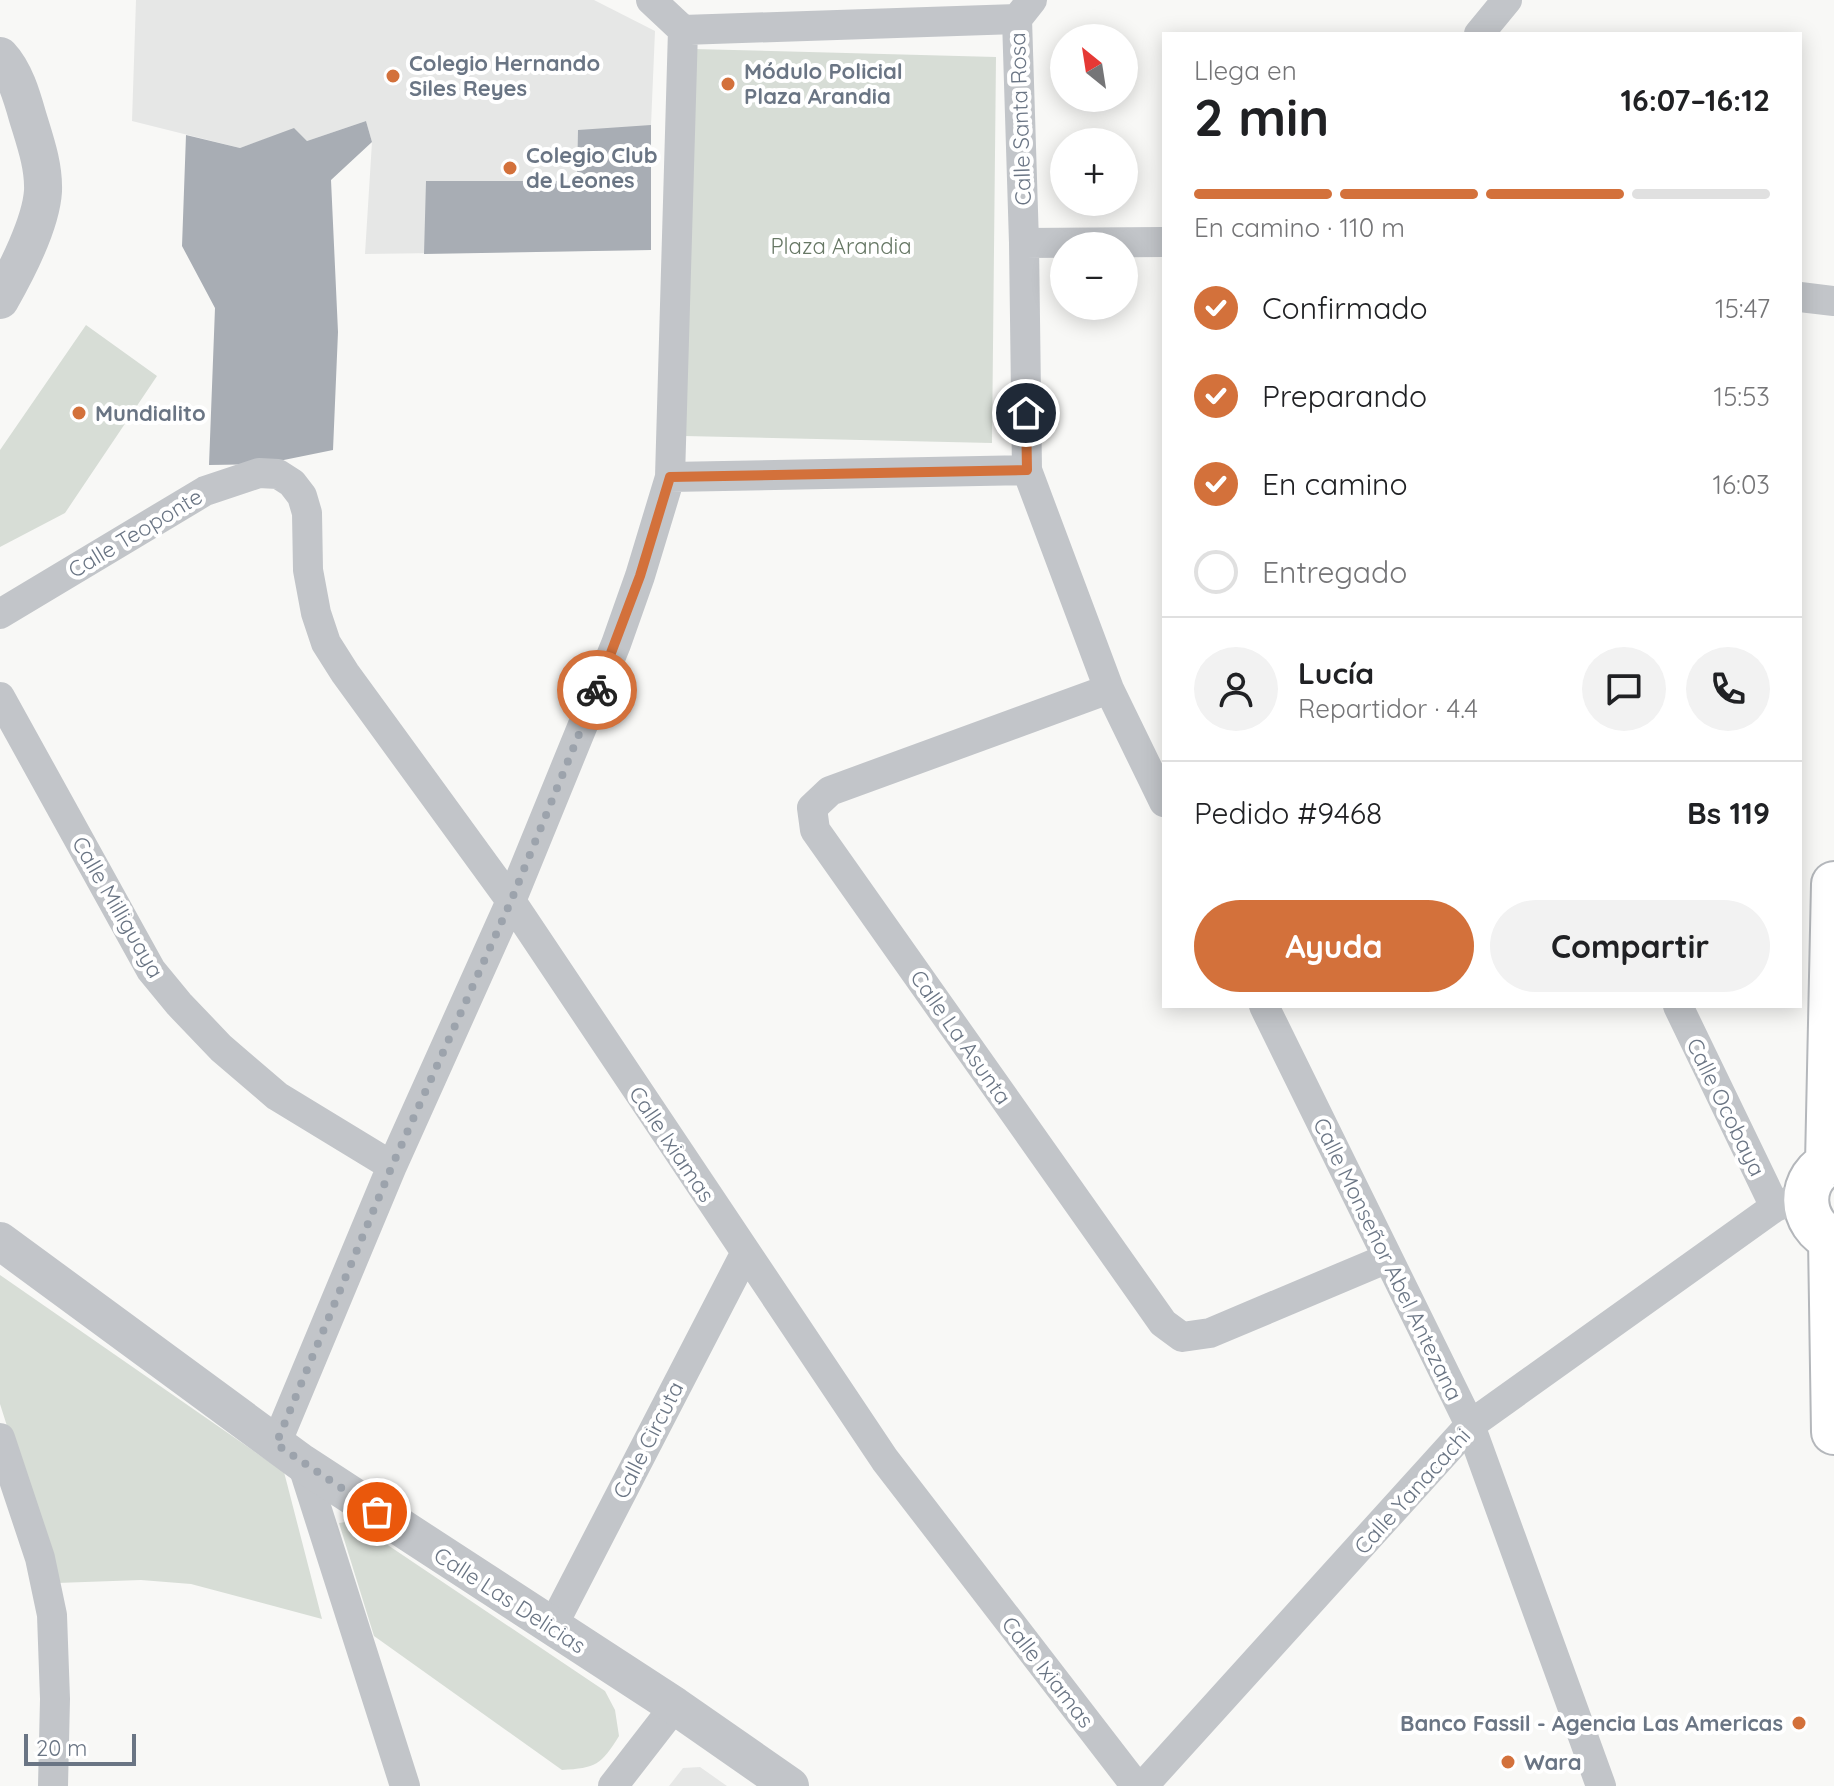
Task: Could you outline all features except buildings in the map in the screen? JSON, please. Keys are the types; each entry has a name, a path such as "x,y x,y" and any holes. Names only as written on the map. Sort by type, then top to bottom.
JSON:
{"main road":[{"path":"1834,884 1811,1182 1806,1209 1811,1222 1832,1240 1834,1432"}],"street":[{"path":"651,0 683,30 1024,10"},
{"path":"1481,32 1507,0"},
{"name":"Calle Santa Rosa","path":"1024,10 1027,470"},
{"path":"405,1786 289,1454 392,1166 511,901 616,644 670,477 683,30"},
{"path":"0,56 8,65 26,110 40,157 43,191 34,227 0,300"},
{"path":"1024,243 1162,242"},
{"path":"1802,297 1834,301"},
{"path":"670,477 1027,470 1109,689 1162,798"},
{"name":"Calle Teoponte","path":"0,614 205,491 259,473 278,474"},
{"name":"Calle Ixiamas","path":"278,474 292,483 302,496 307,513 308,570 316,613 326,643 345,673 511,901 885,1460 1136,1786"},
{"name":"Calle La Asunta","path":"1109,689 830,791 812,808 815,830 1163,1323 1182,1337 1210,1333 1388,1258"},
{"name":"Calle Milliguaya","path":"0,697 151,970 179,1004 221,1048 277,1096 392,1166"},
{"name":"Calle Monseñor Abel Antezana","path":"1265,1008 1470,1425 1601,1786"},
{"name":"Calle Ocobaya","path":"1680,1008 1811,1182"},
{"name":"Calle Yanacachi","path":"1143,1786 1470,1425 1811,1182"},
{"name":"Calle Las Delicias","path":"0,1241 289,1454 675,1706 790,1786"},
{"name":"Calle Circuta","path":"552,1627 745,1254"},
{"path":"3,1453 40,1558 52,1615 55,1699 53,1786"},
{"path":"613,1786 675,1706"}],"shaded area":[{"name":"Colegio Hernando Siles Reyes","path":"136,0 594,0 655,31 651,250 365,254 372,142 366,121 307,141 294,129 240,148 132,121"},
{"path":"700,1767 727,1786 669,1786 683,1768"}],"green space":[{"name":"Plaza Arandia","path":"693,49 996,57 992,443 684,436"},
{"name":"Mundialito","path":"86,325 157,376 65,513 0,547 0,450"},
{"path":"0,1275 284,1472 322,1619 191,1584 141,1580 57,1583 0,1404"},
{"path":"352,1521 605,1691 615,1710 619,1736 602,1759 583,1768 562,1770 374,1636 339,1523"}],"way so far":[{"path":"377,1512 276,1444 392,1166 511,901 597,690"}],"place":[{"name":"Colegio Hernando Siles Reyes","path":"393,76"},
{"name":"Módulo Policial Plaza Arandia","path":"728,84"},
{"name":"Colegio Club de Leones","path":"510,168"},
{"name":"Mundialito","path":"79,413"},
{"name":"Banco Fassil - Agencia Las Americas","path":"1799,1723"},
{"name":"Wara","path":"1508,1762"}],"route":[{"path":"597,690 640,576 670,477 1027,470 1026,413"}]}
